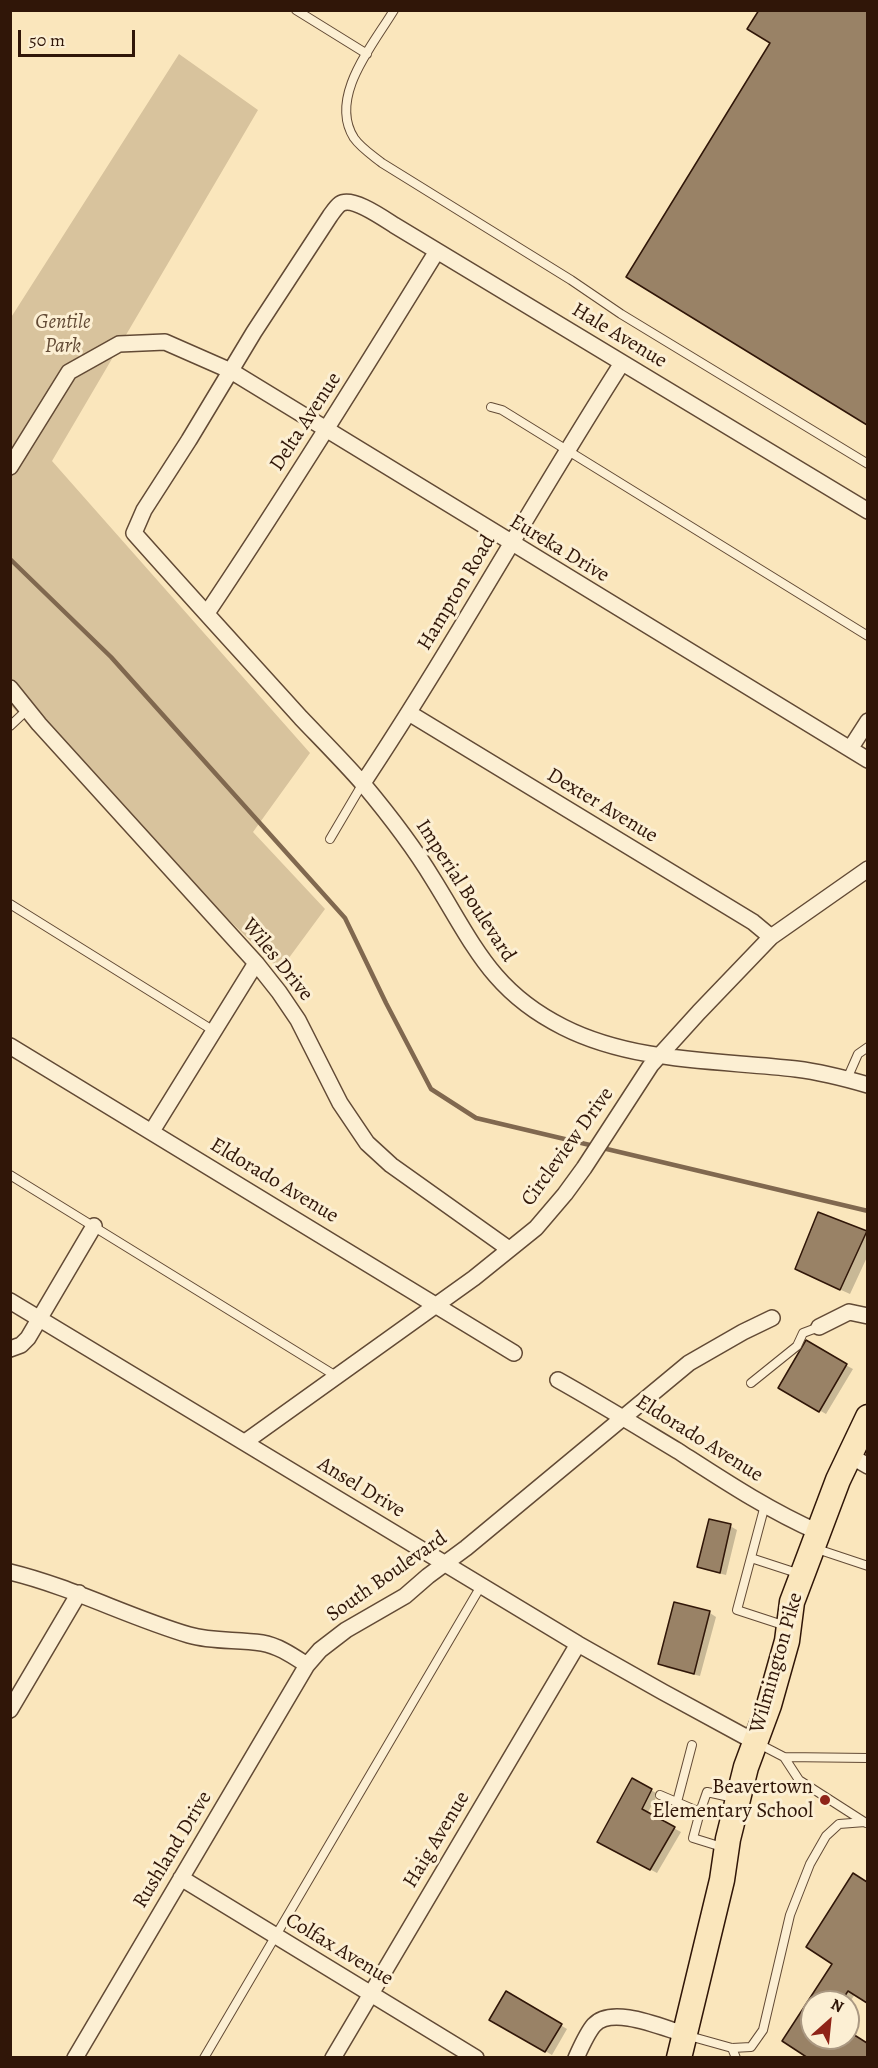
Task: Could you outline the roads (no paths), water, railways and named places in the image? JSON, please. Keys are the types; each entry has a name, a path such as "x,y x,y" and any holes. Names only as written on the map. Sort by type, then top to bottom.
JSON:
{"main road":[{"name":"Wilmington Pike","path":"679,2058 722,1880 738,1799 746,1767 769,1705 787,1641 792,1602 815,1540 858,1461 867,1417"}],"street":[{"name":"Hale Avenue","path":"231,371 330,216 340,204 354,202 867,512"},
{"name":"Delta Avenue","path":"207,613 327,430 436,251"},
{"name":"Eureka Drive","path":"10,467 69,372 119,344 165,342 231,371 867,760"},
{"name":"Hampton Road","path":"363,783 410,713 622,363"},
{"name":"Imperial Boulevard","path":"231,371 144,510 134,533 363,783 401,831 478,954 496,978 516,997 564,1028 631,1050 713,1062 798,1069 867,1085"},
{"name":"Wiles Drive","path":"10,688 27,710 256,963 279,992 298,1020 340,1103 367,1143 391,1166 510,1249"},
{"name":"Dexter Avenue","path":"410,713 753,922 771,937"},
{"path":"850,749 867,721"},
{"name":"Circleview Drive","path":"245,1442 474,1278 546,1216 584,1168 651,1065 699,1012 771,937 867,869"},
{"path":"152,1131 256,963"},
{"name":"Eldorado Avenue","path":"10,1046 514,1353"},
{"path":"10,1349 21,1345 28,1338 94,1226"},
{"name":"Ansel Drive","path":"10,1301 578,1644 755,1742"},
{"path":"819,1327 849,1312 867,1316"},
{"name":"South Boulevard","path":"307,1665 320,1650 346,1630 405,1596 625,1418 688,1364 772,1318"},
{"name":"Eldorado Avenue","path":"558,1380 625,1418 789,1519 815,1540"},
{"path":"10,1572 79,1593 191,1636 262,1643 277,1647 307,1665"},
{"path":"10,1710 79,1593"},
{"name":"Haig Avenue","path":"333,2058 578,1644"},
{"name":"Rushland Drive","path":"75,2058 307,1665"},
{"name":"Colfax Avenue","path":"180,1878 371,1992 476,2058"},
{"path":"576,2058 595,2024 612,2016 628,2018 684,2034"}],"lane":[{"path":"296,10 367,54"},
{"path":"394,10 352,79 347,92 348,124 353,136 362,147 382,163 571,280 621,314 867,464"},
{"path":"491,407 502,410 568,450 867,636"},
{"path":"10,726 27,710"},
{"path":"330,839 363,783"},
{"path":"10,904 214,1031"},
{"path":"847,1079 858,1054 867,1047"},
{"path":"10,1175 336,1376"},
{"path":"750,1383 797,1346 803,1334 819,1327"},
{"path":"765,1505 737,1610 789,1626"},
{"path":"815,1540 867,1566"},
{"path":"751,1558 803,1575"},
{"path":"204,2058 481,1586"},
{"path":"755,1742 784,1757 867,1758"},
{"path":"677,1802 692,1745"},
{"path":"784,1757 799,1780 866,1823"},
{"path":"727,1848 693,1838 707,1792 738,1799"},
{"path":"660,1795 700,1812"},
{"path":"684,2034 732,2048 751,2047 763,2030 790,1915 810,1864 826,1836 839,1824 866,1823"},
{"path":"732,2048 736,2058"}],"waterway":[{"path":"10,559 111,657 345,918 431,1089 476,1118 868,1211"}],"place":[{"name":"Beavertown Elementary School","path":"825,1800"}],"park label":[{"name":"Gentile Park","path":"63,335"}]}
